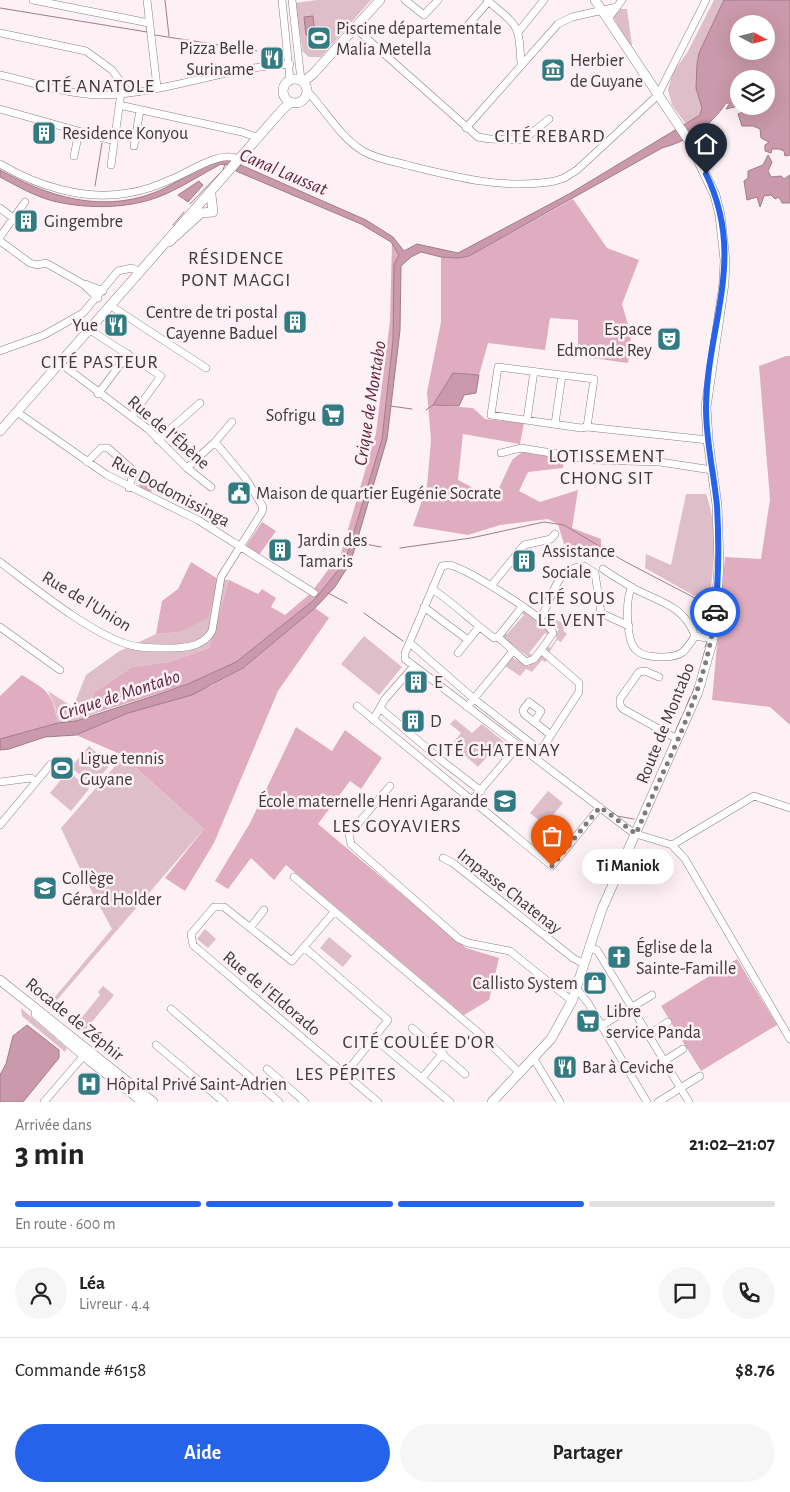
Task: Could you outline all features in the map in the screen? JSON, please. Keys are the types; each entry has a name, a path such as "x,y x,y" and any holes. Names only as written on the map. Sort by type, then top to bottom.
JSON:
{"main road":[{"path":"287,100 301,103 305,88 313,74 380,0"},
{"path":"596,0 658,95"},
{"path":"0,431 159,251 191,210 260,138 282,110 287,100 283,89 290,80 305,88"},
{"name":"Route de Montabo","path":"492,1102 551,1039 572,1001 602,909 698,692 713,639 719,565 717,505 708,440 706,407 724,283 726,260 724,236 716,196 689,142 658,95"},
{"path":"159,251 201,213 213,212 211,196 236,164"},
{"name":"Rocade de Zéphir","path":"0,980 143,1102"},
{"name":"Rocade de Zéphir","path":"0,986 153,1102"}],"street":[{"path":"34,0 149,23"},
{"path":"147,0 157,87"},
{"path":"282,0 290,64 290,80"},
{"path":"292,0 305,88 342,133 356,146 372,155 457,178 495,183 525,184 555,180 571,175 658,95 706,0"},
{"path":"405,0 424,15 438,0"},
{"path":"519,31 544,0"},
{"path":"608,19 622,0"},
{"path":"468,25 491,1 515,24 519,31 521,64"},
{"path":"466,128 558,24 572,17 617,7"},
{"path":"355,28 466,128 481,138 519,141 528,139 549,119"},
{"path":"0,33 86,51 112,70 125,93"},
{"path":"0,75 87,94 125,93 230,72 290,64"},
{"path":"111,165 120,104 125,93"},
{"path":"120,104 242,132 260,138"},
{"path":"0,109 114,142"},
{"path":"134,146 140,110"},
{"path":"74,156 79,132"},
{"path":"0,164 34,181 66,191 108,195 127,194 150,188 220,158 236,158 236,164"},
{"path":"0,237 25,202"},
{"path":"0,208 13,218"},
{"path":"0,241 30,262 37,265 46,264 83,284 103,290"},
{"path":"0,351 66,325 83,313 98,298 118,270 132,268 140,272"},
{"path":"83,284 98,298"},
{"path":"111,306 206,368"},
{"path":"90,330 161,376 132,416"},
{"path":"98,394 128,354"},
{"name":"Rue de l'Ébène","path":"60,363 98,394 132,416 187,468 211,487"},
{"path":"584,427 594,379 498,367 491,415 556,424 584,427 708,440"},
{"path":"528,420 534,371"},
{"path":"556,424 562,375"},
{"path":"158,440 200,403"},
{"name":"Rue Dodomissinga","path":"17,412 87,462 130,488 198,520 314,593"},
{"path":"187,468 215,442 232,422"},
{"name":"Rue de l'Union","path":"0,562 81,620 128,644 160,648 189,647 207,638 212,631 221,577 262,512 263,507 246,479 215,442"},
{"path":"87,462 101,448 110,449 134,471 130,488"},
{"path":"501,453 520,448 594,460 660,462 712,470"},
{"path":"490,586 524,545 551,539 555,534"},
{"path":"432,589 454,603 478,627 494,638 498,637 528,662 534,659 553,633 540,619 490,586 448,565 442,566 424,607 405,653 405,659 468,707 519,745 539,754"},
{"path":"540,619 549,604 555,584 572,568 584,566 595,573 601,613 629,626"},
{"path":"603,569 632,587 678,610 690,623 694,636"},
{"path":"632,587 627,602 629,626 635,650 647,655 672,657 682,653 694,636"},
{"path":"424,607 468,640"},
{"path":"498,637 522,607"},
{"path":"0,627 60,670"},
{"path":"458,653 478,627"},
{"path":"694,636 713,639"},
{"path":"410,642 600,807 636,834 672,845 685,859 790,1039"},
{"path":"539,754 581,688 579,683 541,650"},
{"path":"468,707 513,651"},
{"path":"373,720 385,699 414,666"},
{"path":"659,677 645,671 639,672 620,699 620,705 623,709 677,739"},
{"path":"356,706 552,866 600,807"},
{"path":"381,709 480,791"},
{"path":"535,721 552,735"},
{"path":"472,800 519,745"},
{"path":"0,825 51,764"},
{"path":"0,782 31,778 36,782"},
{"path":"390,786 349,834 351,844 459,939 468,943 510,951 572,1001"},
{"path":"672,845 754,796 790,808"},
{"name":"Impasse Chatenay","path":"443,858 453,863 573,958 584,964"},
{"path":"294,877 480,1034 520,1073"},
{"name":"Rue de l'Eldorado","path":"250,928 224,906 214,907 191,934 193,945 378,1102"},
{"path":"264,910 250,928 289,960 295,960 334,912"},
{"path":"305,948 387,1018 388,1024 345,1074"},
{"path":"589,948 597,950 689,1102"},
{"path":"576,988 647,1102"},
{"path":"601,1026 652,995"},
{"path":"171,1009 279,1102"},
{"path":"648,1035 668,1022"},
{"path":"412,1028 465,1074"},
{"path":"375,1039 450,1102"},
{"path":"156,1045 224,1102"},
{"path":"664,1061 683,1049"},
{"path":"44,1102 86,1053"},
{"path":"422,1078 443,1053"},
{"path":"534,1059 560,1102"},
{"path":"267,1069 306,1102"},
{"path":"658,1102 700,1076"}],"shaded area":[{"name":"Piscine départementale Malia Metella","path":"317,0 371,0 321,57 309,57 303,52 295,3"},
{"path":"714,0 781,0 745,15 730,15 730,21 728,22 721,47 730,53 730,60 739,60 753,70 730,70 730,88 699,118 685,123 672,105 668,90 673,72 687,53"},
{"path":"724,0 790,0 790,155 785,156 784,151 779,149 772,149 771,153 765,151 765,145 769,142 761,138 760,129 753,126 742,126 738,115 775,115 775,70 730,70 730,103 726,103 706,126 690,137 662,148 469,256 459,258 441,257 421,252 411,257 401,266 400,330 387,439 353,554 335,587 315,608 243,668 192,695 128,713 76,735 45,737 9,749 0,750 0,739 58,723 76,721 156,695 188,684 236,662 314,600 340,568 347,555 382,439 393,340 394,264 399,255 391,242 361,224 236,171 241,165 366,220 393,237 404,251 417,244 458,253 569,194 700,115 702,108 696,88 699,53"},
{"path":"621,9 627,9 632,45 630,46 612,15"},
{"path":"313,16 315,34 306,35 304,17"},
{"path":"768,155 772,162 768,171 771,177 781,176 784,179 790,175 790,203 782,203 779,197 775,199 771,195 764,196 760,207 757,197 747,200 744,181 748,178 748,171 763,165"},
{"path":"228,159 232,161 229,165 221,164 157,198 128,205 97,207 53,201 32,194 0,177 0,170 40,189 60,196 102,202 123,201 165,188 211,163"},
{"path":"199,181 203,185 188,202 178,195"},
{"path":"573,199 607,248 639,260 622,304 631,335 628,363 578,356 578,320 550,318 545,350 488,343 479,375 453,373 433,405 473,408 485,419 524,423 520,444 463,434 458,480 494,499 512,460 522,452 564,459 563,468 528,472 519,491 540,502 578,490 572,528 601,539 601,551 564,544 558,524 548,519 500,525 468,535 413,526 427,486 431,440 427,392 441,322 441,257 459,258 469,256"},
{"path":"392,242 399,255 393,340 382,439 347,555 340,568 314,600 236,662 188,684 99,712 93,693 132,667 169,662 209,648 229,580 258,594 262,589 276,598 271,607 285,615 311,593 333,563 338,564 376,433 390,321"},
{"path":"790,356 790,725 770,707 712,700 725,557 761,559 770,499 759,366"},
{"path":"453,373 479,375 476,393 464,395 459,406 433,405"},
{"path":"140,471 157,481 151,492 140,489 137,475"},
{"path":"686,494 706,494 713,521 714,549 709,604 645,568 646,554 671,565"},
{"path":"262,522 276,531 259,555 246,546"},
{"path":"191,562 218,579 208,618 179,632 156,634 162,601 178,589"},
{"path":"218,579 229,580 209,648 169,662 132,667 93,693 99,712 76,721 58,723 55,707 48,691 73,707 86,675 118,652 156,634 179,632"},
{"path":"315,608 329,618 278,691 214,843 185,891 165,878 204,829 120,754 76,735 128,713 178,699 211,686 243,668"},
{"path":"523,611 549,631 549,635 545,633 529,653 532,655 530,658 502,637 504,632 507,634 524,615 521,612"},
{"path":"546,614 566,625 563,630 567,634 561,642 557,640 550,651 550,656 545,650 546,646 550,648 557,638 555,635 559,629 549,622 547,624"},
{"path":"364,636 402,667 379,695 341,664"},
{"path":"541,654 548,659 545,662 542,660 532,672 526,669 520,676 505,666 511,657 529,666 533,662 535,664"},
{"path":"22,675 48,693 54,705 58,723 0,739 0,696"},
{"path":"455,719 472,733 482,724 508,745 510,742 511,751 500,742 478,767 452,744 461,733 450,724"},
{"path":"296,727 332,751 345,730 382,758 361,789 350,781 318,824 466,948 499,958 489,1000 464,1015 286,865 274,880 251,858 228,889 215,881 250,823"},
{"path":"89,746 110,765 92,786 71,767"},
{"path":"123,757 204,829 57,1000 54,998 112,929 82,873 61,828"},
{"path":"68,771 89,789 71,811 50,793"},
{"path":"548,791 563,803 545,825 530,813"},
{"path":"205,929 216,939 208,948 197,939"},
{"path":"329,937 352,956 343,967 320,948"},
{"path":"737,959 777,1025 701,1071 661,1006"},
{"path":"103,986 114,995 83,1033 75,1026 100,995 98,992"},
{"path":"21,1008 67,1048 65,1052 22,1016"},
{"path":"27,1025 59,1050 59,1058 23,1102 0,1102 0,1075 6,1064 13,1036"}],"waterway":[{"path":"165,0 169,36"},
{"path":"0,8 147,32"},
{"path":"155,35 257,51"},
{"path":"95,186 102,143"},
{"path":"190,204 223,170 225,164"},
{"path":"173,225 184,212"},
{"path":"426,410 433,405"},
{"path":"390,406 412,409"},
{"path":"400,548 471,538 544,522 564,525 624,561 712,607 711,614"},
{"path":"355,542 381,547"},
{"path":"328,593 347,603"},
{"path":"364,613 403,641"},
{"path":"708,633 710,616"},
{"path":"705,647 707,642"},
{"path":"702,661 705,650"},
{"path":"692,694 695,686"},
{"path":"686,707 690,697"},
{"path":"683,715 685,710"},
{"path":"675,732 681,718"},
{"path":"613,812 617,816 634,819"}],"way so far":[{"path":"552,866 600,807 636,834 698,692 713,639 715,612"}],"place":[{"name":"Piscine départementale Malia Metella","path":"319,38"},
{"name":"Pizza Belle Suriname","path":"272,58"},
{"name":"Herbier de Guyane","path":"553,70"},
{"name":"Residence Konyou","path":"44,133"},
{"name":"Gingembre","path":"26,221"},
{"name":"Centre de tri postal Cayenne Baduel","path":"295,322"},
{"name":"Yue","path":"116,325"},
{"name":"Espace Edmonde Rey","path":"669,339"},
{"name":"Sofrigu","path":"333,415"},
{"name":"Maison de quartier Eugénie Socrate","path":"239,493"},
{"name":"Jardin des Tamaris","path":"280,550"},
{"name":"Assistance Sociale","path":"524,561"},
{"name":"E","path":"416,682"},
{"name":"D","path":"413,721"},
{"name":"Ligue tennis Guyane","path":"62,768"},
{"name":"École maternelle Henri Agarande","path":"505,801"},
{"name":"Ti Maniok","path":"552,866"},
{"name":"Collège Gérard Holder","path":"45,888"},
{"name":"Église de la Sainte-Famille","path":"619,957"},
{"name":"Callisto System","path":"595,983"},
{"name":"Libre service Panda","path":"588,1021"},
{"name":"Bar à Ceviche","path":"565,1067"},
{"name":"Hôpital Privé Saint-Adrien","path":"89,1084"}],"district":[{"name":"CITÉ ANATOLE","path":"95,85"},
{"name":"CITÉ REBARD","path":"550,135"},
{"name":"RÉSIDENCE PONT MAGGI","path":"236,268"},
{"name":"CITÉ PASTEUR","path":"100,361"},
{"name":"LOTISSEMENT CHONG SIT","path":"607,466"},
{"name":"CITÉ SOUS LE VENT","path":"572,608"},
{"name":"CITÉ CHATENAY","path":"494,749"},
{"name":"LES GOYAVIERS","path":"397,825"},
{"name":"CITÉ COULÉE D'OR","path":"419,1041"},
{"name":"LES PÉPITES","path":"346,1073"}],"route":[{"path":"706,174 716,196 724,236 726,260 706,407 708,440 717,505 719,565 715,612"}],"water label":[{"name":"Canal Laussat","path":"284,171"},
{"name":"Crique de Montabo","path":"369,403"},
{"name":"Crique de Montabo","path":"119,694"}]}
